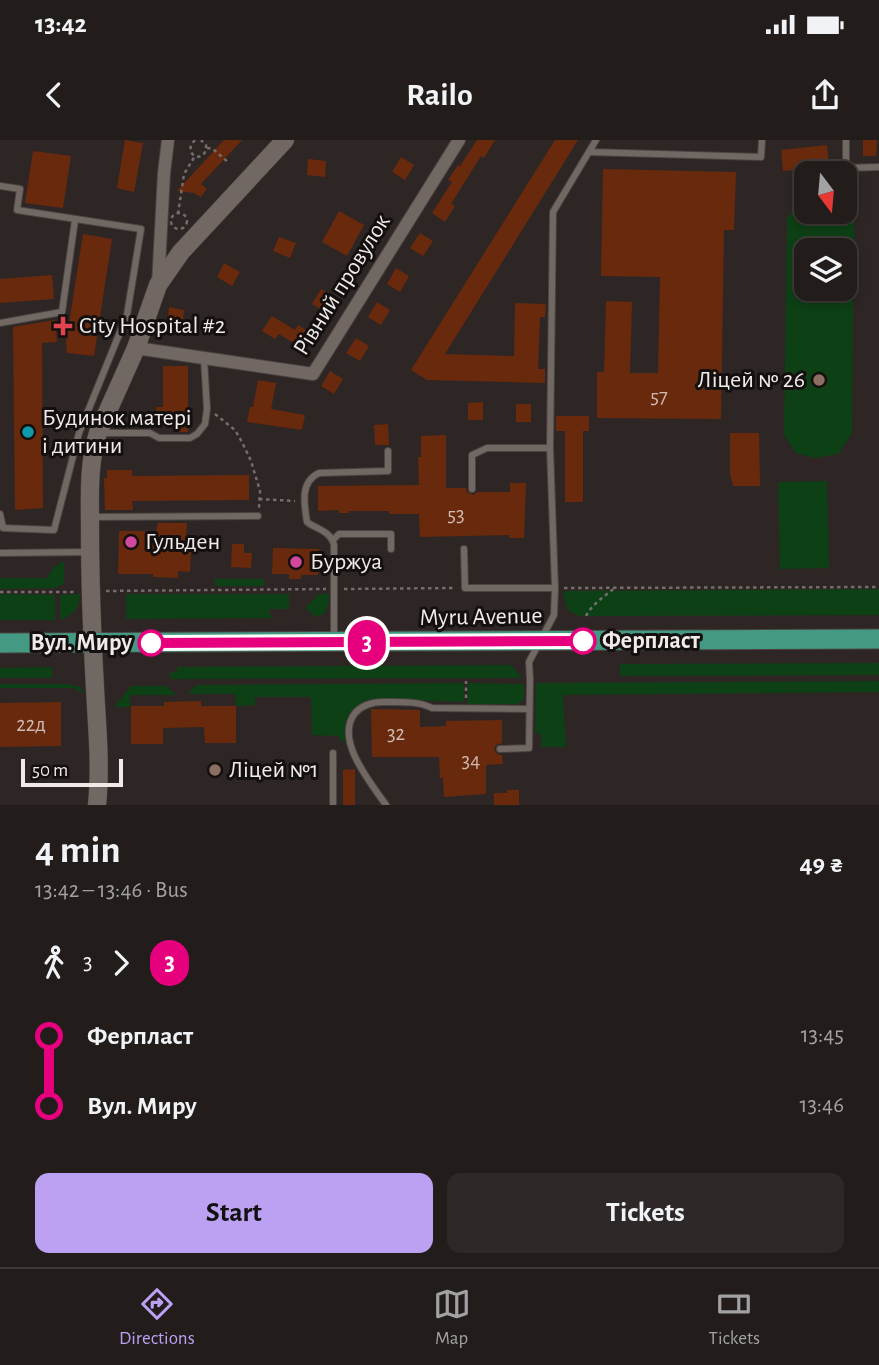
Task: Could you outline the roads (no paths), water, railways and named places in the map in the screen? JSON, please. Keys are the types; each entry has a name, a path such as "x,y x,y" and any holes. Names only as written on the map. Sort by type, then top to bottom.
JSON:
{"main road":[{"path":"97,805 98,739 92,642 90,517 91,466 98,433 136,348 158,285 181,252 285,140"},
{"name":"Myru Avenue","path":"0,643 879,639"}],"street":[{"path":"158,285 163,173 168,140"},
{"name":"Рівний провулок","path":"136,348 313,374 459,140"}],"lane":[{"path":"500,749 529,748 529,662 554,615 550,448 553,212 596,140"},
{"path":"589,152 761,157 762,140"},
{"path":"846,140 846,168 879,167"},
{"path":"0,186 20,189 17,209 141,229 129,309 79,433 54,530 4,528 0,514"},
{"path":"0,323 62,313 75,220"},
{"path":"98,433 150,433 159,438 190,438 197,435 205,424 207,409 204,358"},
{"path":"99,383 117,391"},
{"path":"472,489 472,455 486,448 550,448"},
{"path":"334,643 333,540 330,535 307,522 306,485 319,473 388,471 388,451"},
{"path":"90,517 258,516"},
{"path":"333,540 339,534 391,534 391,549"},
{"path":"464,549 465,588 555,588"},
{"path":"0,553 90,552"},
{"path":"386,805 366,778 349,738 350,721 364,705 382,702 422,703 432,708 530,709"},
{"path":"333,753 333,805"}],"place":[{"name":"City Hospital #2","path":"63,326"},
{"name":"Ліцей № 26","path":"819,380"},
{"name":"Будинок матері і дитини","path":"28,432"},
{"name":"Гульден","path":"131,542"},
{"name":"Буржуа","path":"296,562"},
{"name":"Ферпласт","path":"583,641"},
{"name":"Вул. Миру","path":"151,643"},
{"name":"Ліцей №1","path":"215,770"}]}
